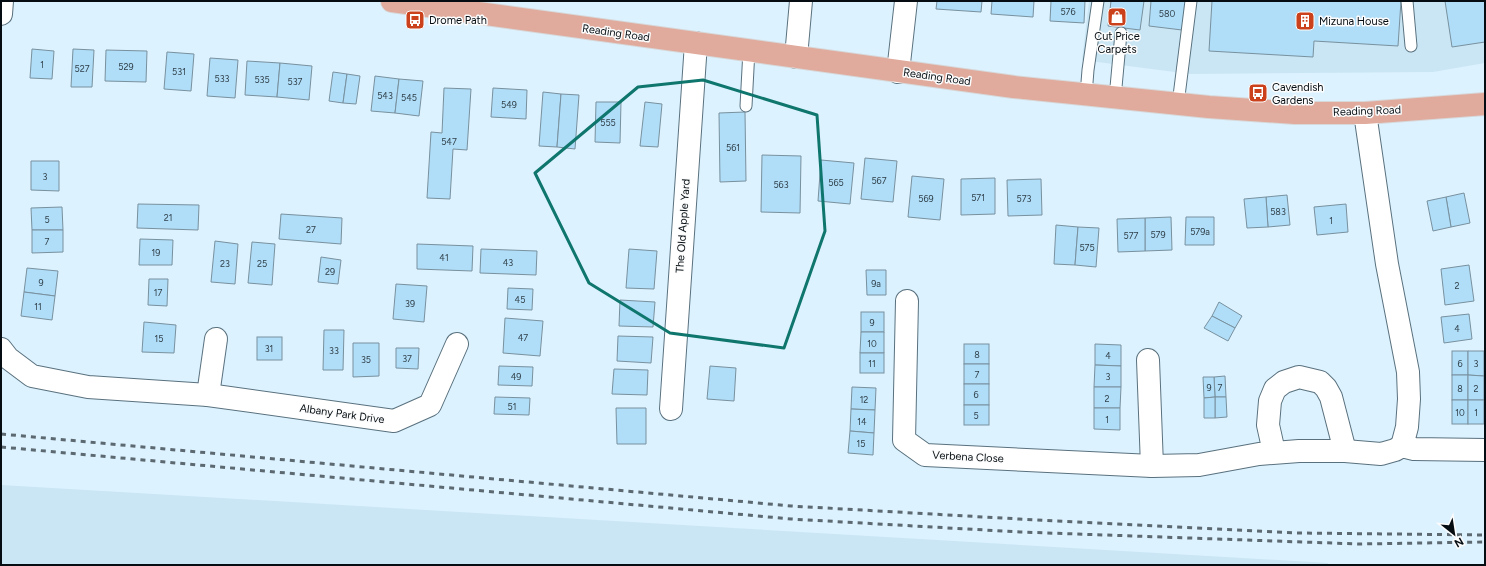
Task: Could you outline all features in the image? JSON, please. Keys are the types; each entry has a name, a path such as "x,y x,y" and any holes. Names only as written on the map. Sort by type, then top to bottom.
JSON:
{"main road":[{"name":"Reading Road","path":"392,1 498,12 696,44 749,50 898,72 1014,87 1178,104 1295,113 1365,113 1485,104"}],"street":[{"path":"1,14 2,1"},
{"path":"796,57 801,1"},
{"path":"898,72 906,1"},
{"name":"The Old Apple Yard","path":"671,410 696,44"},
{"path":"1345,451 1331,397 1326,388 1320,382 1299,377 1284,382 1275,389 1270,401 1268,425 1274,452 1345,451 1381,454 1396,450 1402,446 1407,426 1408,372 1387,264 1365,113"},
{"name":"Verbena Close","path":"906,301 904,440 925,455 1152,466 1199,465 1274,452"},
{"path":"208,395 216,339"},
{"name":"Albany Park Drive","path":"1,349 8,358 32,376 88,387 208,395 394,421 430,405 457,344"},
{"path":"1148,360 1152,466"},
{"path":"1402,446 1414,449 1485,450"}],"lane":[{"path":"1086,95 1098,1"},
{"path":"1178,104 1191,1"},
{"path":"1407,1 1411,46"},
{"path":"1115,98 1121,33"},
{"path":"746,106 749,50"}],"highlighted area":[{"path":"703,80 817,115 825,231 784,348 670,333 589,283 535,173 638,87"}],"shaded area":[{"path":"1089,1 1485,1 1485,63 1433,72 1190,74 1082,60"},
{"path":"1,485 1328,563 1329,565 1,565"}],"building":[{"path":"937,1 982,1 981,12 936,9"},
{"path":"992,1 1034,1 1033,17 991,14"},
{"path":"1051,1 1085,1 1084,23 1050,21"},
{"path":"1111,1 1144,1 1140,30 1108,26"},
{"path":"1151,1 1186,1 1182,30 1149,26"},
{"name":"Mizuna House","path":"1212,1 1401,1 1398,46 1314,41 1313,57 1209,51"},
{"path":"1445,1 1485,1 1485,42 1452,47"},
{"path":"32,49 54,51 52,79 30,78"},
{"path":"73,49 94,50 92,87 71,87"},
{"path":"106,50 147,51 146,82 105,81"},
{"path":"167,52 194,54 191,91 164,89"},
{"path":"210,58 238,60 235,98 207,96"},
{"path":"247,61 280,63 277,97 245,95"},
{"path":"280,63 312,66 309,100 277,97"},
{"path":"333,72 347,74 343,103 329,101"},
{"path":"347,74 360,76 356,104 343,103"},
{"path":"375,76 399,79 395,113 371,111"},
{"path":"399,79 423,81 419,116 395,113"},
{"path":"444,88 471,89 467,150 453,149 450,199 427,198 431,132 442,133"},
{"path":"493,88 527,90 526,119 491,117"},
{"path":"543,92 561,94 557,147 539,146"},
{"path":"561,94 579,95 575,149 557,147"},
{"path":"596,102 621,102 620,143 595,142"},
{"path":"645,102 662,104 658,147 640,146"},
{"path":"745,112 746,181 720,182 719,113"},
{"path":"762,155 801,156 800,213 761,212"},
{"path":"865,158 897,161 893,202 861,199"},
{"path":"821,160 854,163 850,204 818,201"},
{"path":"31,161 59,161 59,191 31,190"},
{"path":"912,176 944,179 940,220 908,217"},
{"path":"995,178 995,214 961,215 961,179"},
{"path":"1041,179 1042,215 1008,216 1007,180"},
{"path":"1464,193 1470,223 1451,227 1446,197"},
{"path":"1287,195 1290,225 1268,227 1266,197"},
{"path":"1266,197 1268,227 1247,228 1244,199"},
{"path":"1446,197 1451,227 1433,231 1427,201"},
{"path":"138,204 199,205 198,230 137,228"},
{"path":"1346,204 1348,232 1317,235 1314,207"},
{"path":"62,207 63,230 32,230 31,208"},
{"path":"281,214 342,218 341,244 279,239"},
{"path":"1171,217 1172,250 1145,251 1145,218"},
{"path":"1186,217 1214,217 1214,245 1185,245"},
{"path":"1145,218 1145,251 1118,252 1117,219"},
{"path":"1056,225 1078,227 1075,265 1054,264"},
{"path":"1078,227 1099,228 1096,267 1075,265"},
{"path":"32,230 63,230 63,252 32,253"},
{"path":"140,239 173,240 172,265 139,265"},
{"path":"215,241 238,244 235,284 211,282"},
{"path":"252,242 275,244 272,285 248,283"},
{"path":"417,244 473,246 472,271 417,269"},
{"path":"481,249 537,251 536,275 480,273"},
{"path":"629,249 657,251 654,289 626,288"},
{"path":"321,257 341,260 338,284 318,282"},
{"path":"1469,265 1474,301 1445,305 1441,269"},
{"path":"27,268 58,271 55,296 24,292"},
{"path":"866,270 886,270 886,295 867,295"},
{"path":"149,279 168,279 167,306 148,305"},
{"path":"396,284 427,286 424,322 393,319"},
{"path":"508,288 533,289 532,310 507,309"},
{"path":"24,292 55,296 52,320 21,316"},
{"path":"620,300 655,302 653,327 619,326"},
{"path":"1219,302 1242,316 1235,328 1212,316"},
{"path":"861,312 884,312 884,332 861,332"},
{"path":"1469,314 1472,339 1444,343 1441,317"},
{"path":"1212,316 1235,328 1228,341 1204,328"},
{"path":"505,318 543,321 540,356 503,353"},
{"path":"144,322 176,325 174,353 142,352"},
{"path":"324,330 344,330 343,370 323,370"},
{"path":"861,332 884,332 884,353 860,353"},
{"path":"618,336 653,337 651,363 617,361"},
{"path":"257,337 282,337 282,360 257,360"},
{"path":"353,343 379,343 379,376 353,377"},
{"path":"964,344 989,344 989,364 964,364"},
{"path":"1095,344 1121,345 1121,366 1095,365"},
{"path":"396,348 419,348 418,369 396,368"},
{"path":"1452,351 1468,351 1468,375 1452,375"},
{"path":"1468,351 1484,351 1484,376 1468,375"},
{"path":"860,353 884,353 884,373 860,373"},
{"path":"964,364 989,364 989,384 964,384"},
{"path":"1095,365 1121,366 1121,387 1094,387"},
{"path":"499,366 533,367 532,386 498,385"},
{"path":"710,366 736,368 734,401 707,399"},
{"path":"614,369 648,370 647,395 612,394"},
{"path":"1452,375 1468,375 1468,400 1452,400"},
{"path":"1468,375 1484,376 1484,400 1468,400"},
{"path":"1225,376 1226,397 1215,397 1214,377"},
{"path":"1203,377 1214,377 1215,397 1204,398"},
{"path":"964,384 989,384 989,405 964,405"},
{"path":"852,387 876,388 875,410 851,409"},
{"path":"1094,387 1121,387 1120,408 1094,408"},
{"path":"495,397 530,398 529,415 494,414"},
{"path":"1215,397 1226,397 1227,417 1215,418"},
{"path":"1215,397 1215,418 1204,418 1204,398"},
{"path":"1452,400 1468,400 1468,424 1452,424"},
{"path":"1468,400 1484,400 1484,424 1468,424"},
{"path":"964,405 989,405 989,425 964,425"},
{"path":"616,408 646,408 646,444 617,444"},
{"path":"1094,408 1120,408 1120,430 1094,429"},
{"path":"851,409 875,410 874,433 850,431"},
{"path":"850,431 874,433 873,455 848,453"}],"railway":[{"path":"1,434 791,506 1298,533 1485,535"},
{"path":"1,447 791,519 1020,532 1359,544 1485,542"}],"place":[{"name":"Cut Price Carpets","path":"1117,17"},
{"name":"Drome Path","path":"415,20"},
{"name":"Mizuna House","path":"1305,21"},
{"name":"Cavendish Gardens","path":"1258,93"}]}
